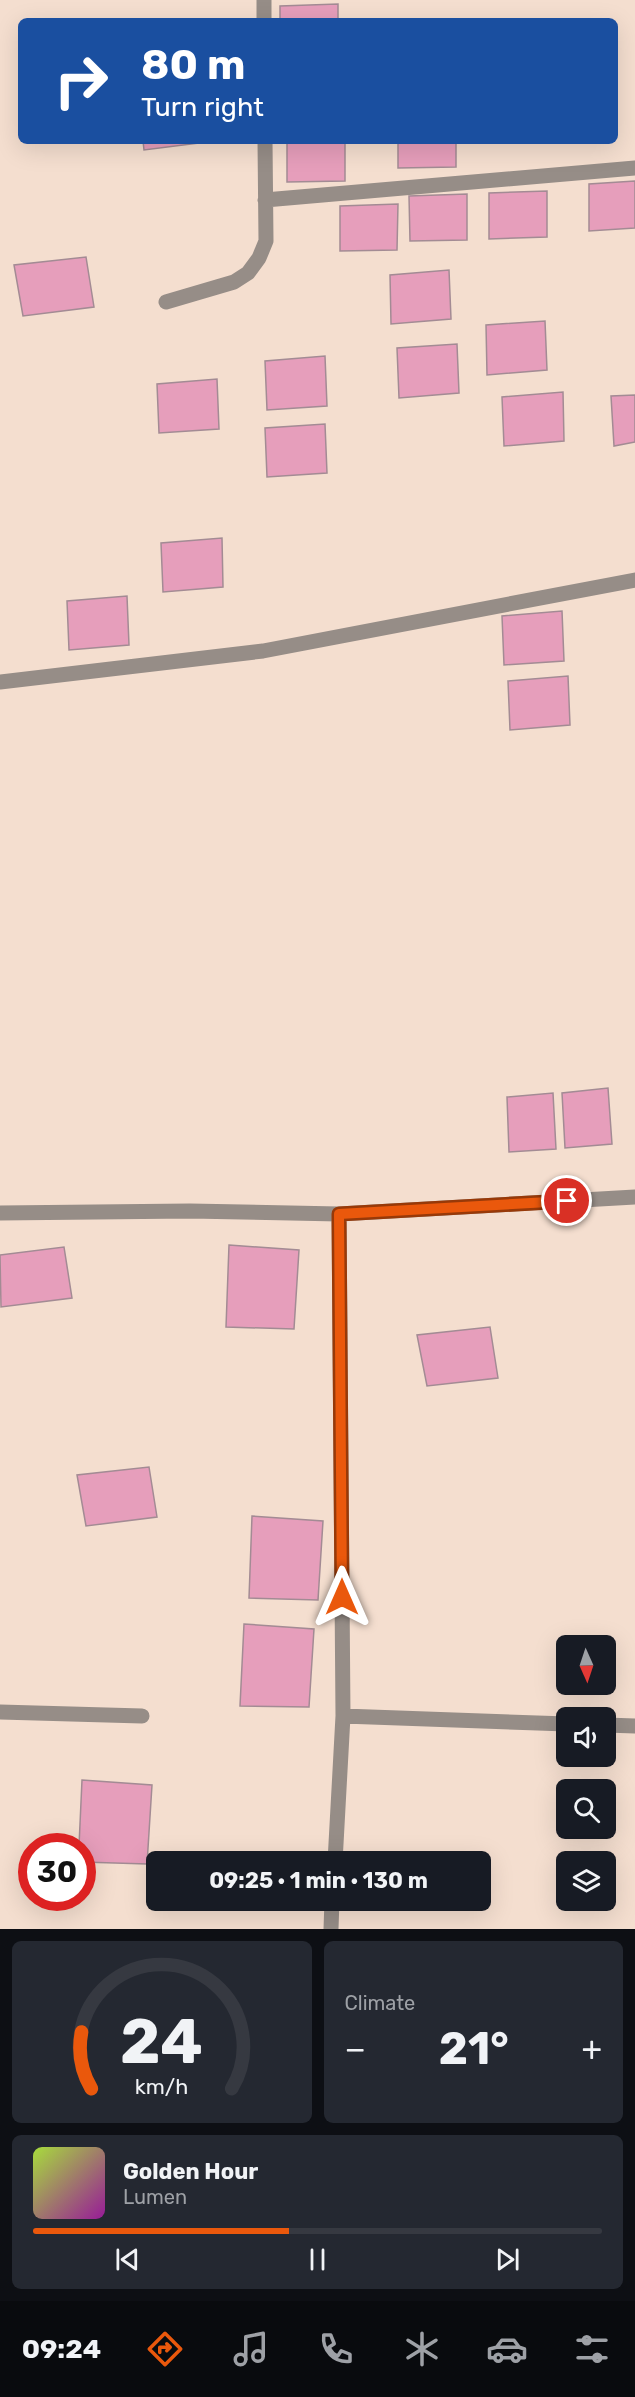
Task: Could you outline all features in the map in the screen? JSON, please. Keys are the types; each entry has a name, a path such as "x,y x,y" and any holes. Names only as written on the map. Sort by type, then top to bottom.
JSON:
{"street":[{"path":"264,0 264,18"},
{"path":"166,302 234,282 248,273 259,258 266,241 265,144"},
{"path":"265,200 635,168"},
{"path":"0,682 263,651 635,580"},
{"path":"0,1213 190,1211 339,1214 635,1197"},
{"path":"336,1851 343,1716 339,1214"},
{"path":"0,1712 142,1716"},
{"path":"343,1716 556,1724"},
{"path":"616,1725 635,1726"},
{"path":"331,1929 332,1911"}],"building":[{"path":"338,4 338,18 280,18 280,6"},
{"path":"143,144 191,144 144,150"},
{"path":"287,144 345,144 345,181 287,182"},
{"path":"398,144 456,144 456,167 398,168"},
{"path":"635,181 635,228 589,231 589,184"},
{"path":"547,191 547,237 489,239 489,193"},
{"path":"467,194 467,240 410,241 409,196"},
{"path":"398,204 397,250 340,251 340,206"},
{"path":"86,257 94,307 23,316 14,265"},
{"path":"449,270 451,319 391,324 390,275"},
{"path":"545,321 547,370 487,375 486,325"},
{"path":"457,344 459,393 399,398 397,348"},
{"path":"325,356 327,406 267,410 265,361"},
{"path":"217,379 219,429 159,433 157,384"},
{"path":"563,392 564,441 504,446 502,397"},
{"path":"635,395 635,442 614,446 611,396"},
{"path":"325,424 327,473 267,477 265,428"},
{"path":"222,538 223,587 163,592 161,543"},
{"path":"127,596 129,645 69,650 67,601"},
{"path":"562,611 564,661 504,665 502,616"},
{"path":"568,676 570,725 510,730 508,681"},
{"path":"608,1088 612,1144 565,1148 562,1093"},
{"path":"553,1093 556,1149 509,1152 507,1097"},
{"path":"229,1245 299,1250 294,1329 226,1327"},
{"path":"64,1247 72,1298 1,1307 0,1255"},
{"path":"490,1327 498,1378 427,1386 417,1335"},
{"path":"149,1467 157,1517 86,1526 77,1475"},
{"path":"252,1516 323,1521 318,1600 249,1598"},
{"path":"244,1624 314,1629 309,1707 240,1706"},
{"path":"82,1780 152,1785 146,1864 96,1862 96,1833 80,1833"}],"route":[{"path":"342,1597 339,1214 567,1201"}]}
